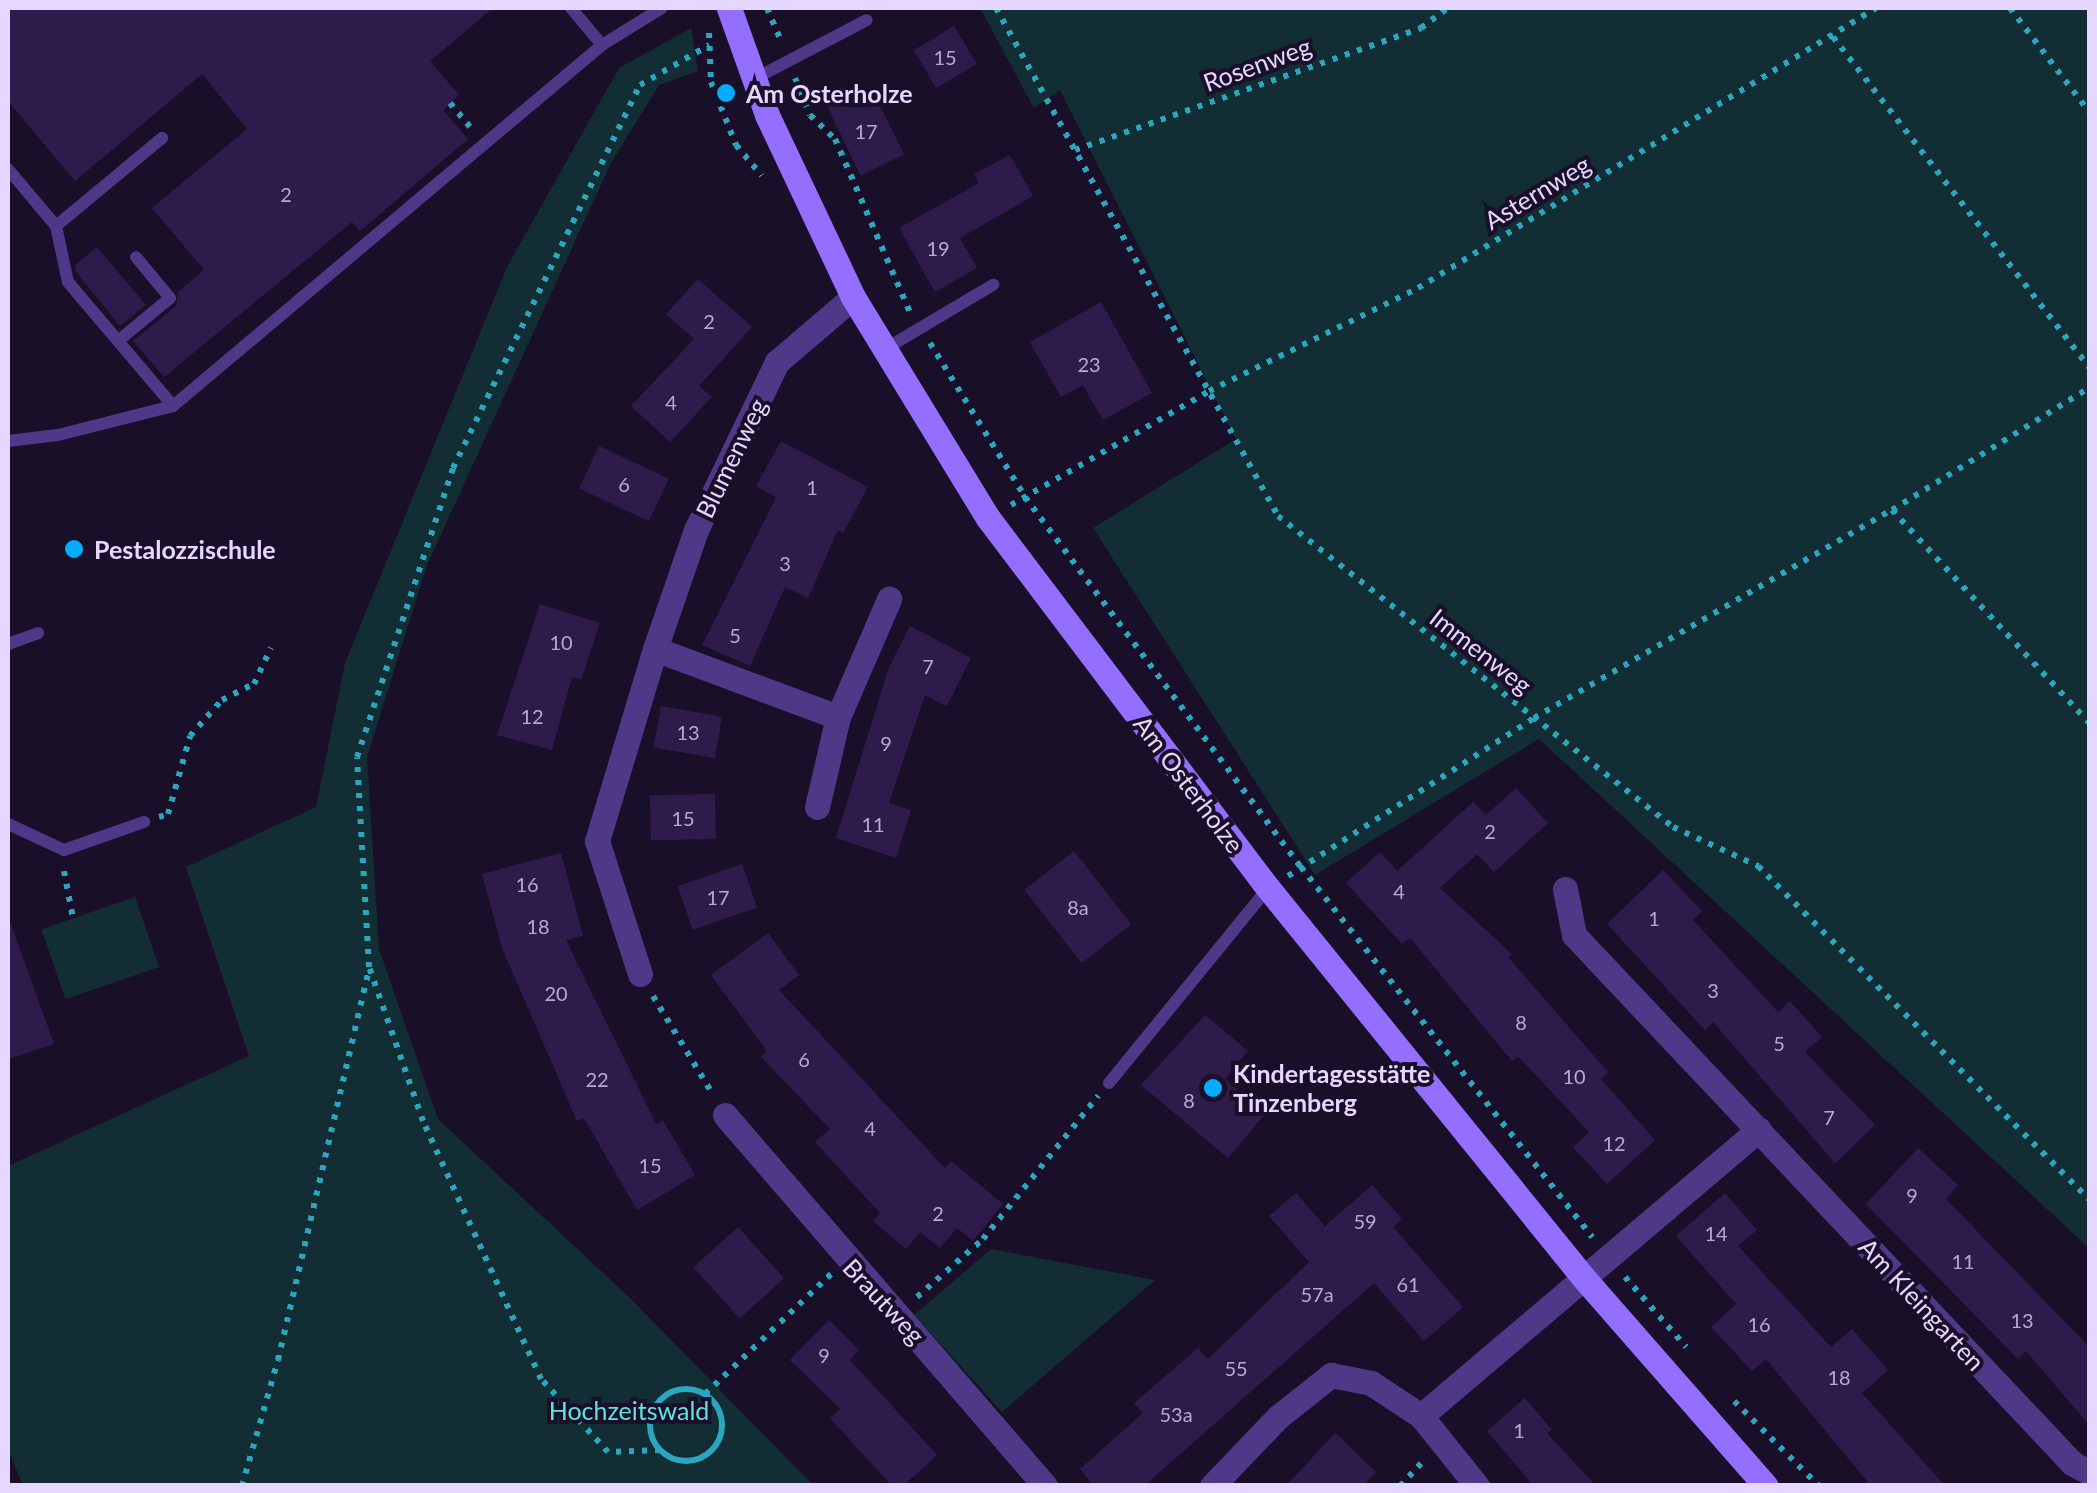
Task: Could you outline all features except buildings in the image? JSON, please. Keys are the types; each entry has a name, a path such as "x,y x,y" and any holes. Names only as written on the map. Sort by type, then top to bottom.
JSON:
{"street":[{"name":"Am Osterholze","path":"732,19 754,79 853,297 988,518 1268,888 1582,1276 1766,1486"},
{"name":"Blumenweg","path":"640,974 596,841 655,649 696,530 777,362 853,297"},
{"path":"818,807 838,717 889,599"},
{"path":"655,649 838,717"},
{"name":"Am Kleingarten","path":"1565,888 1574,935 2072,1464 2090,1474"},
{"name":"Brautweg","path":"725,1114 846,1260 900,1312 1045,1486"},
{"path":"1420,1416 1759,1130"},
{"path":"1212,1486 1331,1375 1371,1383 1420,1416 1477,1486"}],"lane":[{"path":"571,8 602,45"},
{"path":"8,441 58,436 173,406 450,178 602,45 662,8"},
{"path":"754,79 867,20"},
{"path":"56,226 162,138"},
{"path":"8,168 56,226 68,282 173,406"},
{"path":"118,341 170,298 136,257"},
{"path":"885,349 992,285"},
{"path":"8,644 38,634"},
{"path":"8,824 64,850 144,822"},
{"path":"1108,1083 1268,888"}],"path":[{"path":"767,8 810,115 835,140 896,289 1025,497 1301,867 1607,1256 1691,1352"},
{"name":"Immenweg","path":"996,8 1278,516 1673,827 1758,866 2090,1200"},
{"name":"Rosenweg","path":"1075,150 1420,28 1448,8"},
{"name":"Asternweg","path":"988,518 1208,391 1418,288 1876,8"},
{"path":"2010,8 2090,114"},
{"path":"242,1486 278,1360 369,967 358,757 453,468 640,86 732,19"},
{"path":"1832,36 2090,368"},
{"path":"1268,888 1534,718 1892,510 2090,387"},
{"path":"1892,510 2090,724"},
{"path":"144,822 168,814 190,736 222,700 254,684 272,648"},
{"path":"64,850 63,888 73,918"},
{"path":"369,967 423,1122 541,1379 608,1452 660,1450 682,1461 714,1448 722,1425 705,1394"},
{"path":"640,974 725,1114"},
{"path":"900,1312 983,1239 1108,1083"},
{"path":"705,1394 846,1260"},
{"path":"660,1450 650,1428 655,1406 674,1390 705,1394"},
{"path":"1727,1393 1818,1486"}],"green space":[{"path":"980,8 2089,8 2089,1248 1539,739 1315,875 1093,528 1236,439 1060,90 1034,108"},
{"name":"Hochzeitswald","path":"691,28 698,71 659,85 610,165 427,565 367,757 379,949 438,1119 630,1298 813,1485 23,1485 8,1450 8,1166 249,1056 186,867 316,807 345,663 507,267 619,68"},
{"path":"135,897 159,967 65,999 41,929"},
{"path":"991,1249 1155,1280 1002,1412 914,1315"}],"place":[{"name":"Am Osterholze","path":"726,93"},
{"name":"Pestalozzischule","path":"74,549"},
{"name":"Kindertagesstätte Tinzenberg","path":"1213,1088"}]}
